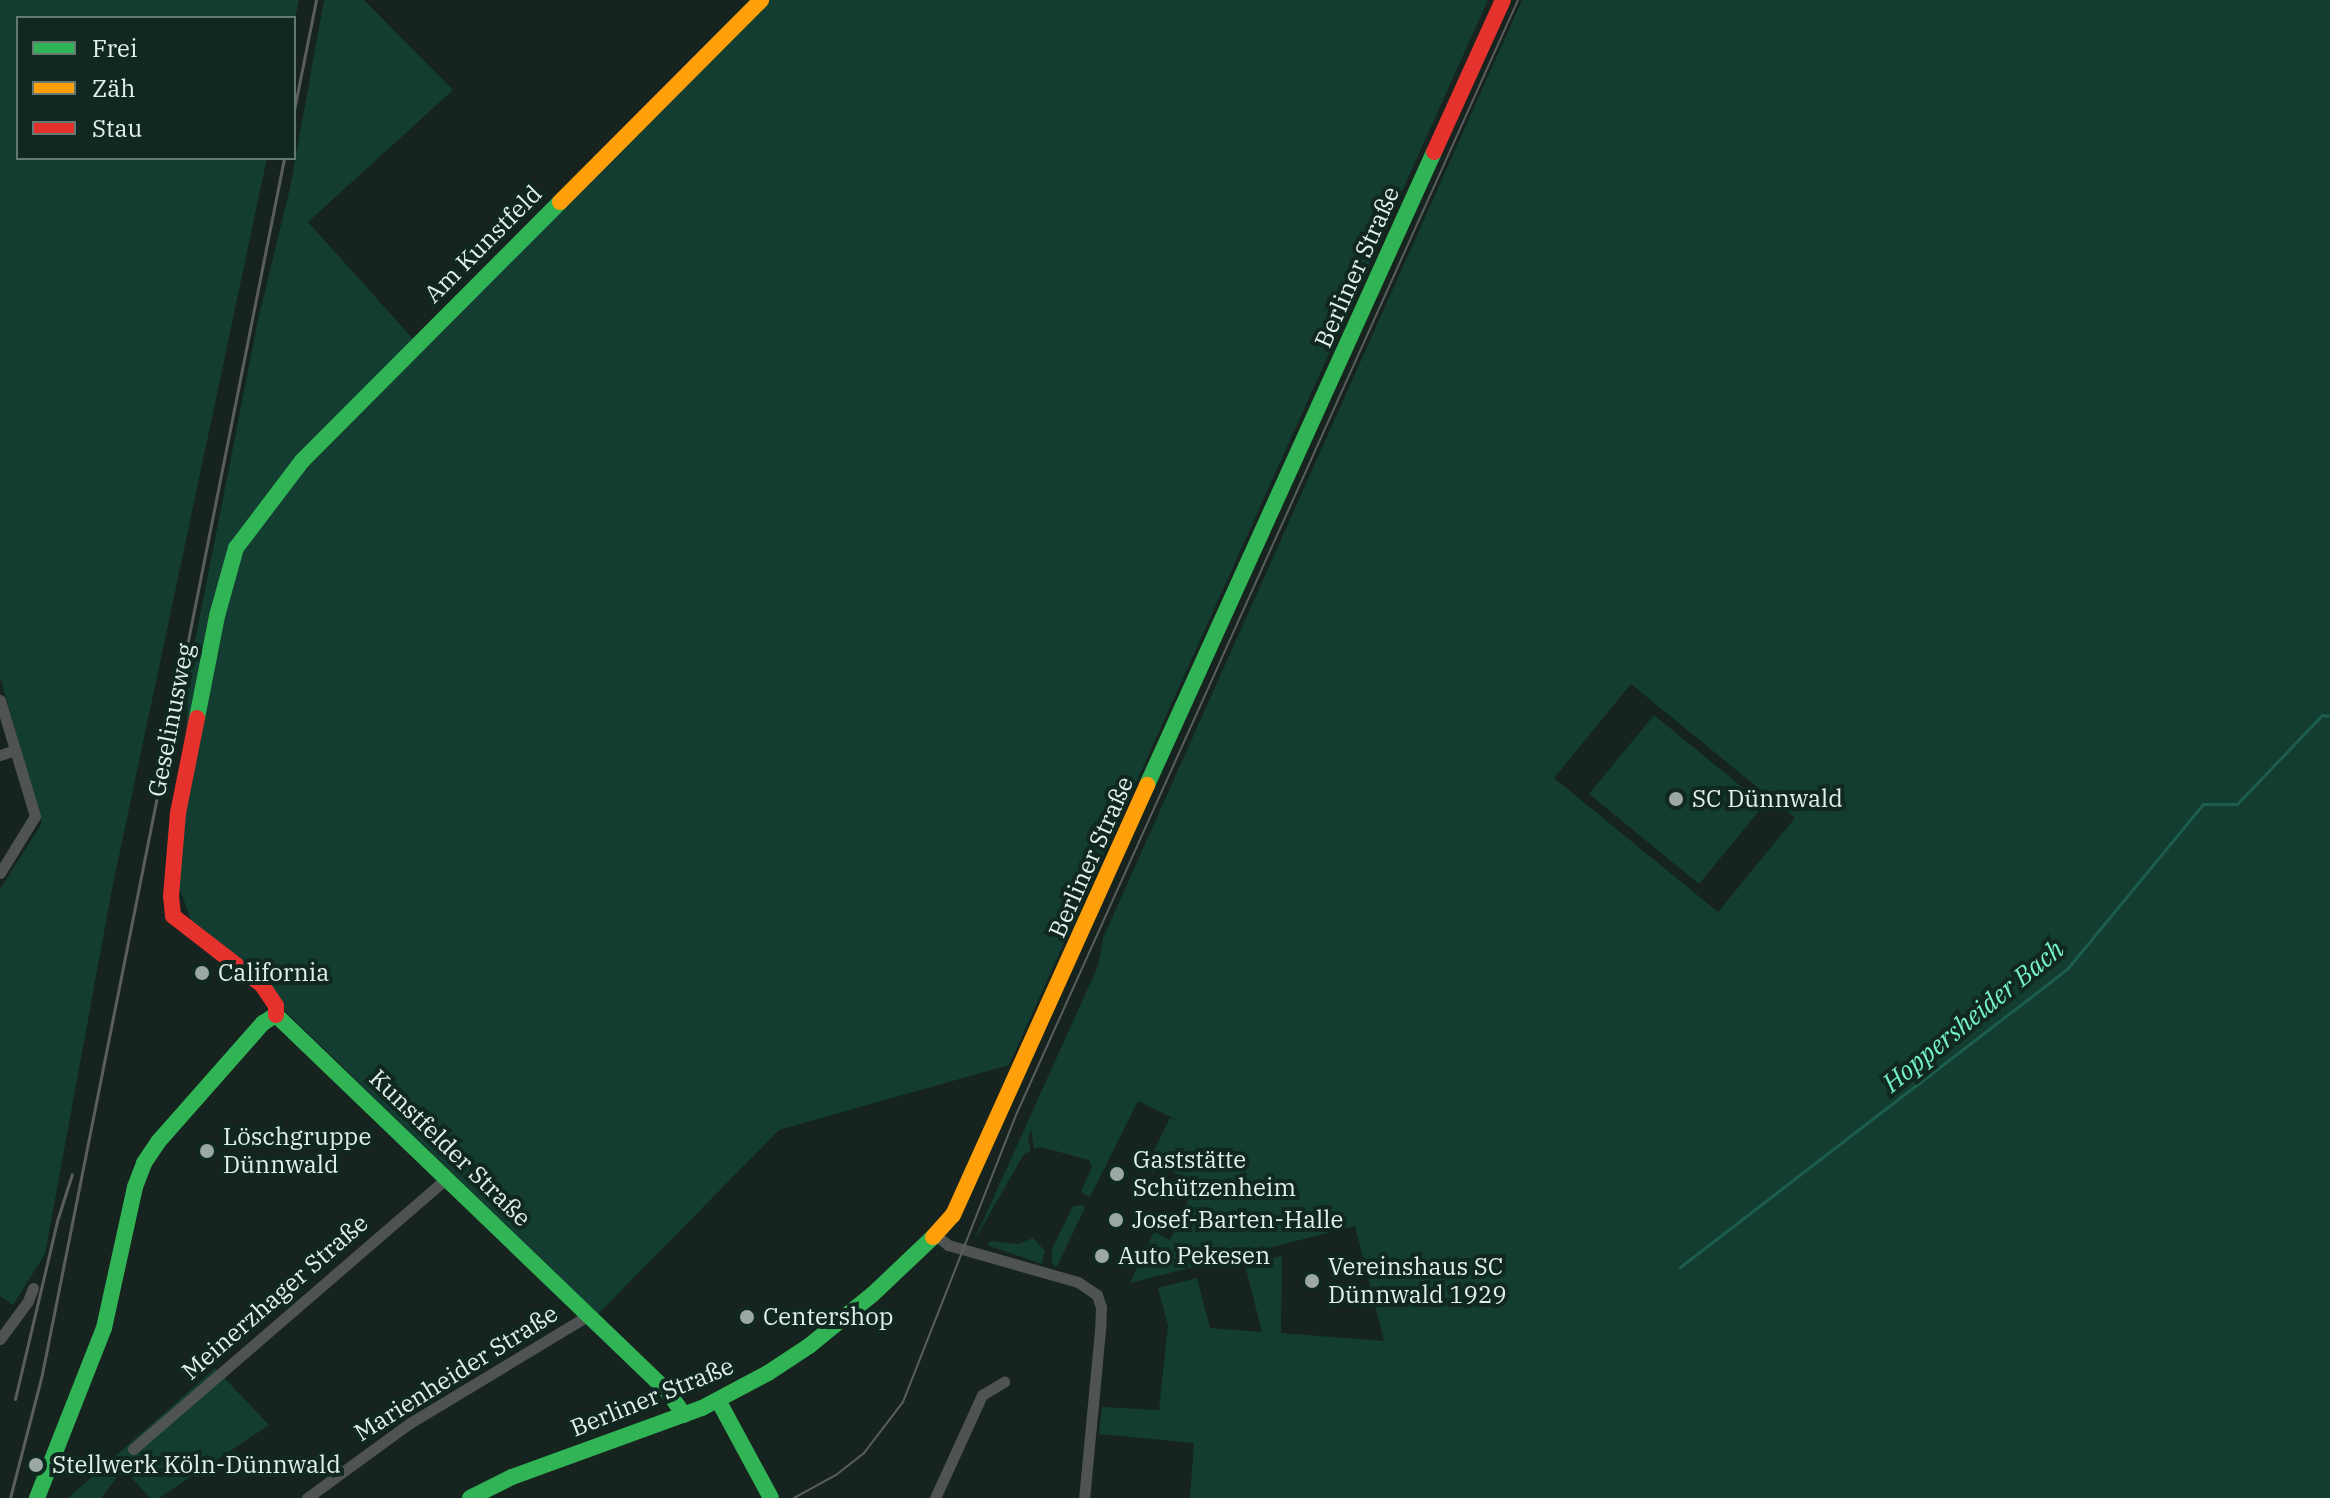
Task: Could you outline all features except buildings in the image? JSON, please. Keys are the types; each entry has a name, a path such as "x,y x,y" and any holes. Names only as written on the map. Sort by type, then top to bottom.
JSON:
{"main road":[{"name":"Am Kunstfeld","path":"248,530 302,461 761,0"},
{"name":"Berliner Straße","path":"470,1498 512,1477 718,1400 803,1350 873,1294 936,1235 961,1202 1503,0"},
{"name":"Geselinusweg","path":"180,924 173,916 171,896 178,813 228,567 248,530"},
{"name":"Kunstfelder Straße","path":"180,924 262,985 270,993 276,1015 283,1018 674,1397 684,1415"},
{"path":"37,1498 104,1328 135,1187 144,1163 156,1143 263,1023 276,1015"},
{"path":"718,1400 771,1498"}],"street":[{"path":"0,700 35,816 0,873"},
{"path":"0,755 15,750"},
{"name":"Meinerzhager Straße","path":"133,1449 446,1179"},
{"path":"936,1235 948,1245 1078,1282 1097,1295 1101,1318 1084,1498"},
{"path":"0,1339 28,1301 33,1288"},
{"name":"Marienheider Straße","path":"307,1498 410,1423 589,1315"},
{"path":"935,1498 982,1395 1004,1382"}],"green space":[{"path":"0,0 299,0 296,16 16,16 16,160 267,160 112,889 45,1254 13,1305 0,1296 0,889 42,823 0,677"},
{"path":"324,0 364,0 453,90 308,222 415,341 754,0 1488,0 1009,1065 779,1130 598,1314 191,920 179,887 189,671 258,320 296,155"},
{"path":"1522,0 2330,0 2330,1498 1190,1498 1194,1443 1099,1434 1102,1407 1159,1410 1168,1325 1158,1288 1197,1278 1210,1328 1262,1332 1245,1265 1282,1256 1281,1333 1384,1341 1355,1226 1130,1283 1154,1232 1170,1240 1196,1183 1158,1165 1153,1174 1145,1169 1170,1118 1179,1121 1138,1101 1090,1197 1081,1192 1092,1167 1089,1160 1041,1147 1034,1149 1031,1129 1028,1138 1031,1151 1024,1154 973,1243 1098,966 1103,938","holes":["1631,684 1795,818 1718,912 1554,778"]},
{"name":"SC Dünnwald","path":"1654,715 1764,805 1699,884 1589,794"},
{"path":"1082,1205 1085,1208 1056,1268 1052,1263 1052,1249 1073,1206"},
{"path":"1033,1238 1045,1251 1042,1264 987,1245 990,1241 1019,1244"},
{"path":"215,1368 269,1425 159,1498 150,1498 130,1476 119,1475 101,1498 68,1498"}],"waterway":[{"name":"Hoppersheider Bach","path":"1680,1267 2067,969 2203,804 2237,804 2322,715 2330,716"}],"tram line":[{"path":"794,1498 836,1475 864,1453 903,1402 1016,1115 1518,0"}],"railway":[{"path":"296,100 316,0"},
{"path":"10,1498 42,1374 284,160"},
{"path":"15,1399 57,1221 72,1174"}],"traffic: fast":[{"path":"1147,785 1434,152"},
{"path":"197,718 217,616 236,548 302,461 560,202"},
{"path":"276,1015 668,1392 684,1415"},
{"path":"37,1498 104,1328 135,1187 144,1163 158,1142 263,1023 276,1015"},
{"path":"470,1498 512,1477 702,1408 768,1373 809,1346 873,1294 933,1237"},
{"path":"718,1400 771,1498"}],"traffic: slow":[{"path":"560,202 761,0"},
{"path":"933,1237 953,1215 1147,785"}],"traffic: jam":[{"path":"1434,152 1503,0"},
{"path":"197,718 178,813 171,896 173,916 262,985 276,1006 276,1015"}],"place":[{"name":"SC Dünnwald","path":"1676,799"},
{"name":"California","path":"202,973"},
{"name":"Löschgruppe Dünnwald","path":"207,1151"},
{"name":"Gaststätte Schützenheim","path":"1117,1174"},
{"name":"Josef-Barten-Halle","path":"1116,1220"},
{"name":"Auto Pekesen","path":"1102,1256"},
{"name":"Vereinshaus SC Dünnwald 1929","path":"1312,1281"},
{"name":"Centershop","path":"747,1317"},
{"name":"Stellwerk Köln-Dünnwald","path":"36,1465"}]}
